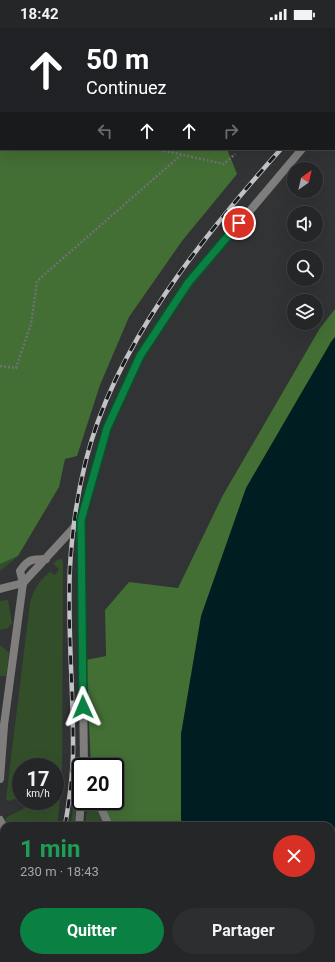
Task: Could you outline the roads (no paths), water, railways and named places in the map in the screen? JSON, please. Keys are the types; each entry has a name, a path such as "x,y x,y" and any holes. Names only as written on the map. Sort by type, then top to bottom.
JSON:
{"street":[{"path":"84,758 81,520 107,428 140,356 188,283 301,150"},
{"path":"0,589 23,583 81,520"},
{"path":"0,779 2,728 23,583 20,571 26,563 32,559 46,559"},
{"path":"79,822 80,810"},
{"path":"102,810 107,822"}],"water":[{"path":"335,337 335,822 181,822 181,734 201,616 246,488"}],"railway":[{"path":"66,822 73,756 73,709 69,614 70,567 75,513 86,460 100,417 118,375 140,334 165,294 222,218 280,150"}]}
